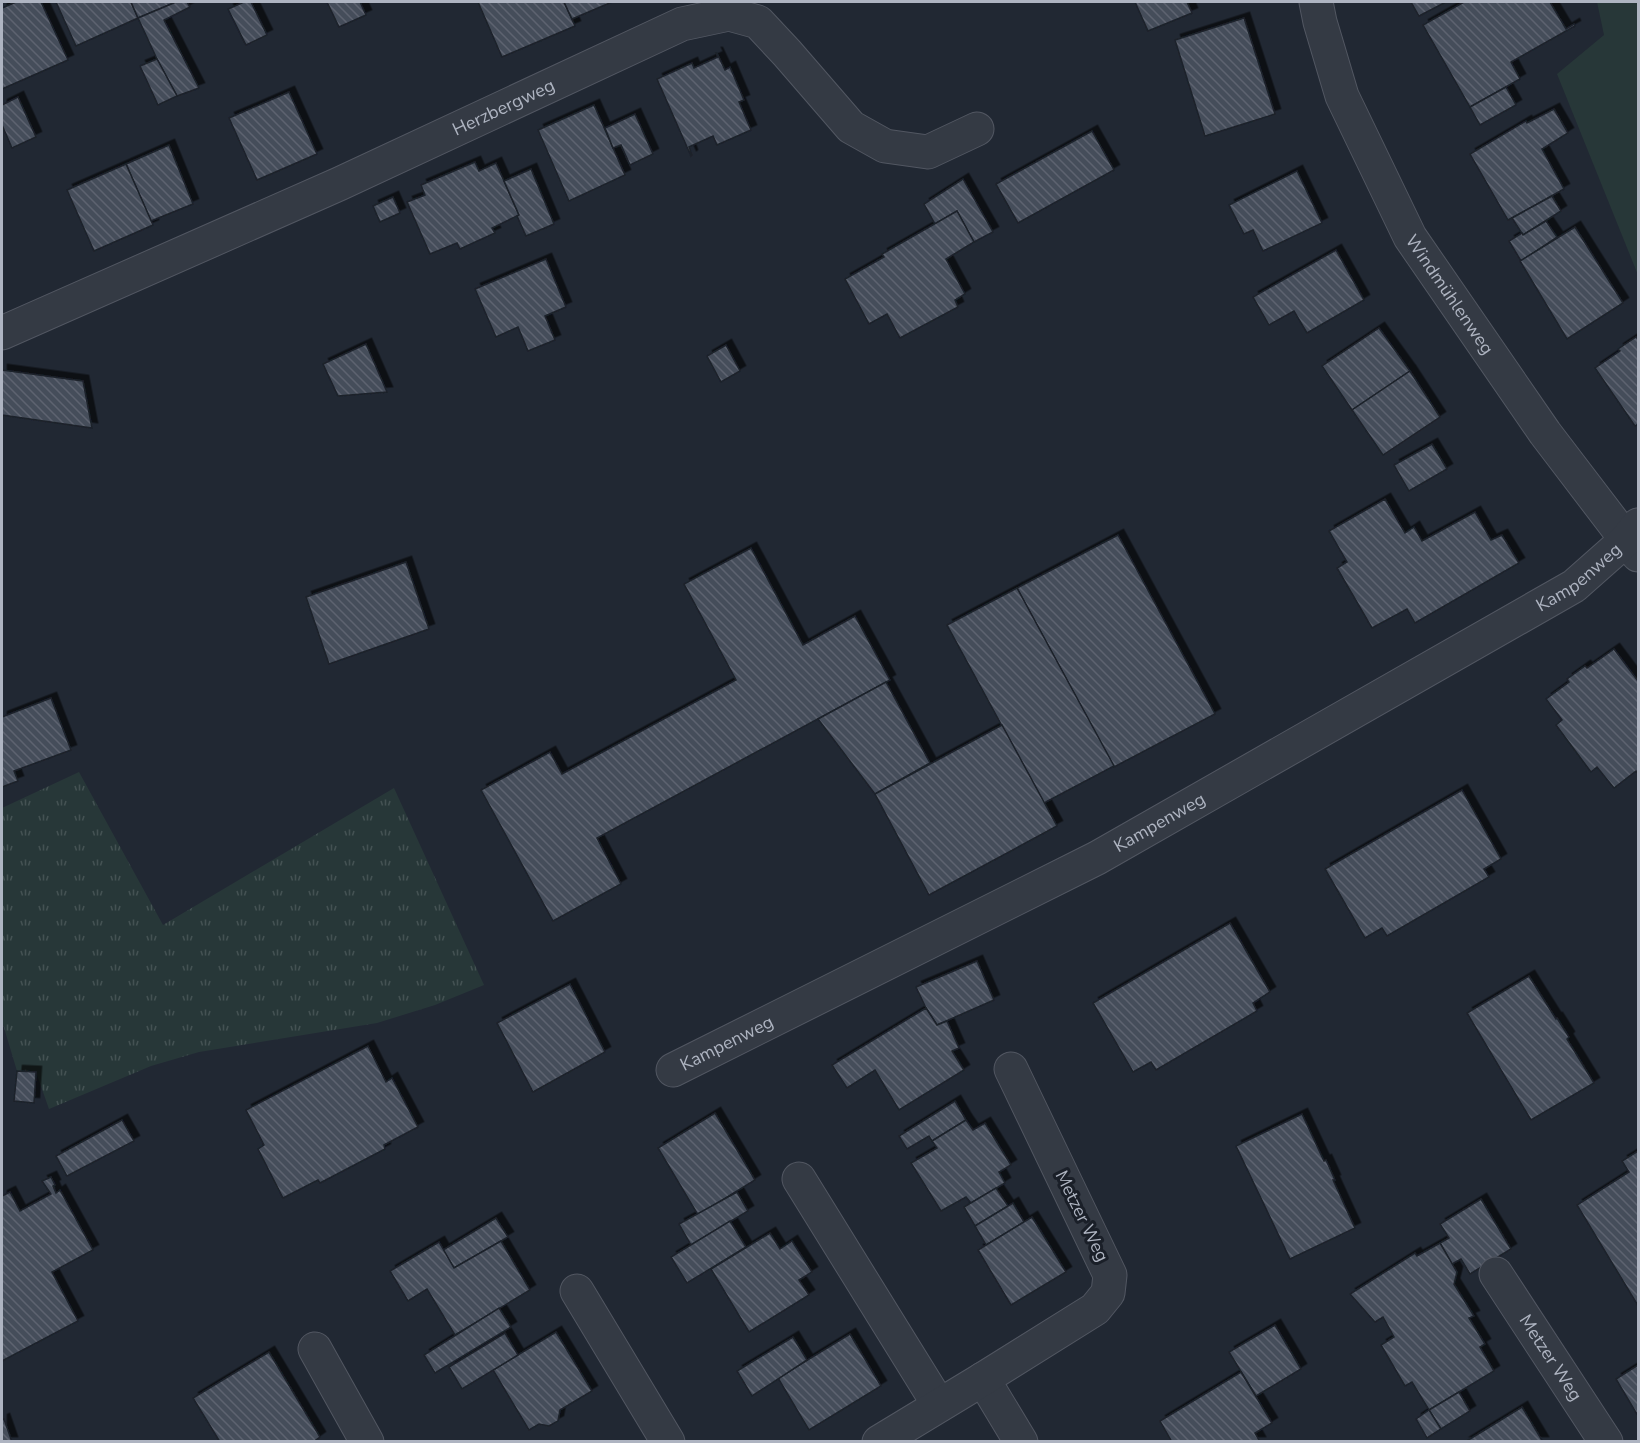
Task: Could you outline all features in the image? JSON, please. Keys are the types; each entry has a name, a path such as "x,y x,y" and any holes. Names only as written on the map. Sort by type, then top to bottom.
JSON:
{"street":[{"name":"Windmühlenweg","path":"1316,2 1342,96 1410,237 1545,433 1634,540"},
{"name":"Herzbergweg","path":"2,333 339,184 682,24 729,14 758,22 787,52 851,127 885,146 928,152 977,129"},
{"name":"Kampenweg","path":"673,1070 1097,858 1574,586 1634,540"},
{"name":"Metzer Weg","path":"879,1442 1095,1309 1108,1293 1110,1275 1011,1069"},
{"path":"799,1179 939,1405"},
{"name":"Metzer Weg","path":"1496,1274 1606,1442"},
{"path":"577,1291 668,1442"},
{"path":"315,1349 367,1442"},
{"path":"983,1379 1021,1442"}],"green space":[{"path":"1597,2 1638,2 1638,275 1557,74 1604,35"},
{"path":"79,772 163,925 394,788 484,985 435,1005 377,1023 199,1052 151,1066 49,1109 36,1072 17,1071 2,1021 2,808"}],"building":[{"path":"16,2 41,2 68,60 2,89 2,8"},
{"path":"56,2 131,2 138,18 76,46"},
{"path":"131,2 176,2 138,18"},
{"path":"176,2 187,2 190,7 164,20 199,88 177,96 138,18"},
{"path":"244,2 251,2 267,35 246,45 228,9"},
{"path":"327,2 360,2 366,15 339,27"},
{"path":"478,2 564,2 575,26 502,57"},
{"path":"564,2 612,2 572,19"},
{"path":"1135,2 1187,2 1192,13 1148,31"},
{"path":"1411,2 1446,2 1419,16"},
{"path":"1464,2 1550,2 1566,29 1574,24 1575,26 1511,62 1520,79 1470,107 1423,25"},
{"path":"1244,18 1275,114 1205,136 1175,40"},
{"path":"716,53 725,70 730,67 744,100 739,102 751,130 717,145 713,136 689,147 691,156 657,79 692,63 694,68 718,57"},
{"path":"157,59 177,96 158,105 140,66"},
{"path":"1506,87 1516,105 1480,125 1470,107"},
{"path":"289,92 317,154 257,180 229,118"},
{"path":"18,97 36,137 12,148 2,125 2,105"},
{"path":"594,105 625,175 569,201 538,130"},
{"path":"1554,109 1568,133 1542,149 1564,189 1508,220 1470,154 1526,121 1527,123"},
{"path":"635,114 653,154 630,165 621,145 613,148 605,128"},
{"path":"1092,131 1114,170 1018,223 996,184"},
{"path":"169,145 193,204 151,221 126,164"},
{"path":"475,162 479,171 496,163 519,215 492,228 495,233 460,249 457,243 430,254 407,202 425,195 421,185"},
{"path":"126,164 153,225 94,251 67,190"},
{"path":"531,169 554,224 526,236 504,181"},
{"path":"1297,171 1322,223 1263,251 1253,230 1244,234 1229,205"},
{"path":"963,179 993,232 974,242 957,211 935,224 924,204"},
{"path":"1552,196 1561,211 1523,235 1512,218"},
{"path":"393,197 400,213 380,222 373,206"},
{"path":"957,211 974,242 946,259 965,294 955,300 958,307 900,338 887,314 869,324 845,279 884,257 882,254"},
{"path":"1546,221 1557,237 1521,261 1509,241"},
{"path":"1575,227 1623,303 1567,339 1520,261"},
{"path":"1336,250 1364,300 1307,333 1294,311 1269,325 1253,297"},
{"path":"546,259 566,307 545,316 555,340 528,351 518,327 496,337 475,289"},
{"path":"1379,328 1410,371 1352,410 1322,366"},
{"path":"1636,337 1638,339 1638,424 1635,426 1595,368"},
{"path":"366,344 387,392 338,396 323,364"},
{"path":"726,345 740,371 721,382 707,356"},
{"path":"2,370 83,381 92,428 2,415"},
{"path":"1410,371 1440,417 1383,455 1352,410"},
{"path":"1432,444 1447,469 1409,491 1394,465"},
{"path":"1385,499 1405,533 1414,527 1422,541 1475,512 1491,540 1502,535 1519,563 1415,623 1407,609 1372,628 1337,568 1347,562 1329,531"},
{"path":"1118,535 1215,714 1114,767 1017,588"},
{"path":"751,548 803,645 855,616 890,680 597,838 621,884 553,921 481,790 550,752 562,774 736,680 684,584"},
{"path":"406,562 429,629 329,664 306,597"},
{"path":"1017,588 1114,766 1044,803 947,625"},
{"path":"1614,649 1638,681 1638,774 1636,771 1614,788 1597,767 1591,772 1556,725 1562,720 1546,699 1569,682 1567,679"},
{"path":"886,682 930,763 875,794 818,719"},
{"path":"51,698 71,750 14,771 18,781 2,787 2,717"},
{"path":"1002,725 1057,826 929,895 875,794"},
{"path":"1462,790 1501,859 1484,869 1489,877 1387,936 1382,928 1365,938 1325,869"},
{"path":"1230,923 1270,992 1253,1003 1257,1011 1156,1070 1151,1062 1133,1072 1093,1003"},
{"path":"977,961 994,1000 937,1025 916,987"},
{"path":"1529,976 1569,1037 1567,1039 1594,1083 1531,1120 1467,1013"},
{"path":"570,984 605,1052 533,1092 497,1023"},
{"path":"926,1008 937,1025 947,1021 959,1048 952,1051 964,1070 899,1110 875,1070 847,1088 832,1065"},
{"path":"368,1046 386,1082 392,1078 418,1127 384,1145 385,1149 320,1183 318,1180 283,1198 258,1149 264,1145 246,1110"},
{"path":"17,1071 36,1072 34,1103 14,1101"},
{"path":"955,1101 966,1120 932,1141 929,1136 907,1149 899,1136"},
{"path":"715,1113 755,1180 698,1215 658,1148"},
{"path":"1302,1114 1324,1161 1326,1160 1355,1228 1290,1259 1236,1146"},
{"path":"122,1120 134,1141 67,1176 56,1156"},
{"path":"966,1120 973,1130 985,1123 1011,1165 999,1172 1005,1183 971,1203 966,1197 941,1211 911,1163 937,1148 932,1141"},
{"path":"1638,1151 1637,1304 1577,1205 1629,1172 1622,1161"},
{"path":"51,1177 56,1193 60,1190 93,1250 52,1272 78,1321 2,1361 2,1196 10,1192 20,1211 51,1194 42,1181"},
{"path":"996,1188 1008,1206 975,1226 964,1207"},
{"path":"737,1192 748,1211 691,1245 679,1224"},
{"path":"1481,1199 1511,1249 1470,1274 1461,1259 1452,1264 1440,1243 1449,1238 1440,1224"},
{"path":"1013,1203 1024,1222 986,1245 975,1226"},
{"path":"1032,1217 1066,1272 1011,1305 978,1250"},
{"path":"496,1218 508,1237 454,1268 443,1250"},
{"path":"730,1221 746,1247 687,1283 671,1257"},
{"path":"770,1233 780,1249 792,1241 812,1272 799,1280 809,1295 749,1332 711,1269"},
{"path":"501,1241 530,1290 455,1335 427,1289 408,1301 390,1271 439,1242 454,1268"},
{"path":"1440,1243 1457,1272 1454,1284 1474,1316 1469,1318 1485,1344 1480,1347 1494,1371 1429,1410 1412,1382 1405,1386 1381,1345 1394,1337 1383,1317 1375,1322 1350,1294 1415,1253 1417,1256"},
{"path":"499,1308 511,1327 435,1373 424,1355"},
{"path":"1275,1325 1301,1369 1256,1396 1229,1352"},
{"path":"556,1332 592,1391 560,1410 558,1421 549,1426 539,1424 529,1430 493,1370"},
{"path":"505,1333 518,1355 462,1389 449,1367"},
{"path":"850,1334 881,1386 809,1430 778,1378"},
{"path":"793,1337 807,1360 752,1396 737,1371"},
{"path":"269,1352 320,1437 313,1442 220,1442 193,1398"},
{"path":"1638,1365 1638,1416 1616,1379"},
{"path":"1241,1372 1272,1423 1255,1433 1260,1442 1172,1442 1160,1421"},
{"path":"1459,1392 1470,1411 1441,1429 1429,1410"},
{"path":"1522,1407 1543,1442 1465,1442 1483,1431"},
{"path":"1429,1410 1441,1429 1427,1438 1416,1419"},
{"path":"4,1419 12,1442 2,1442 2,1420"}]}
